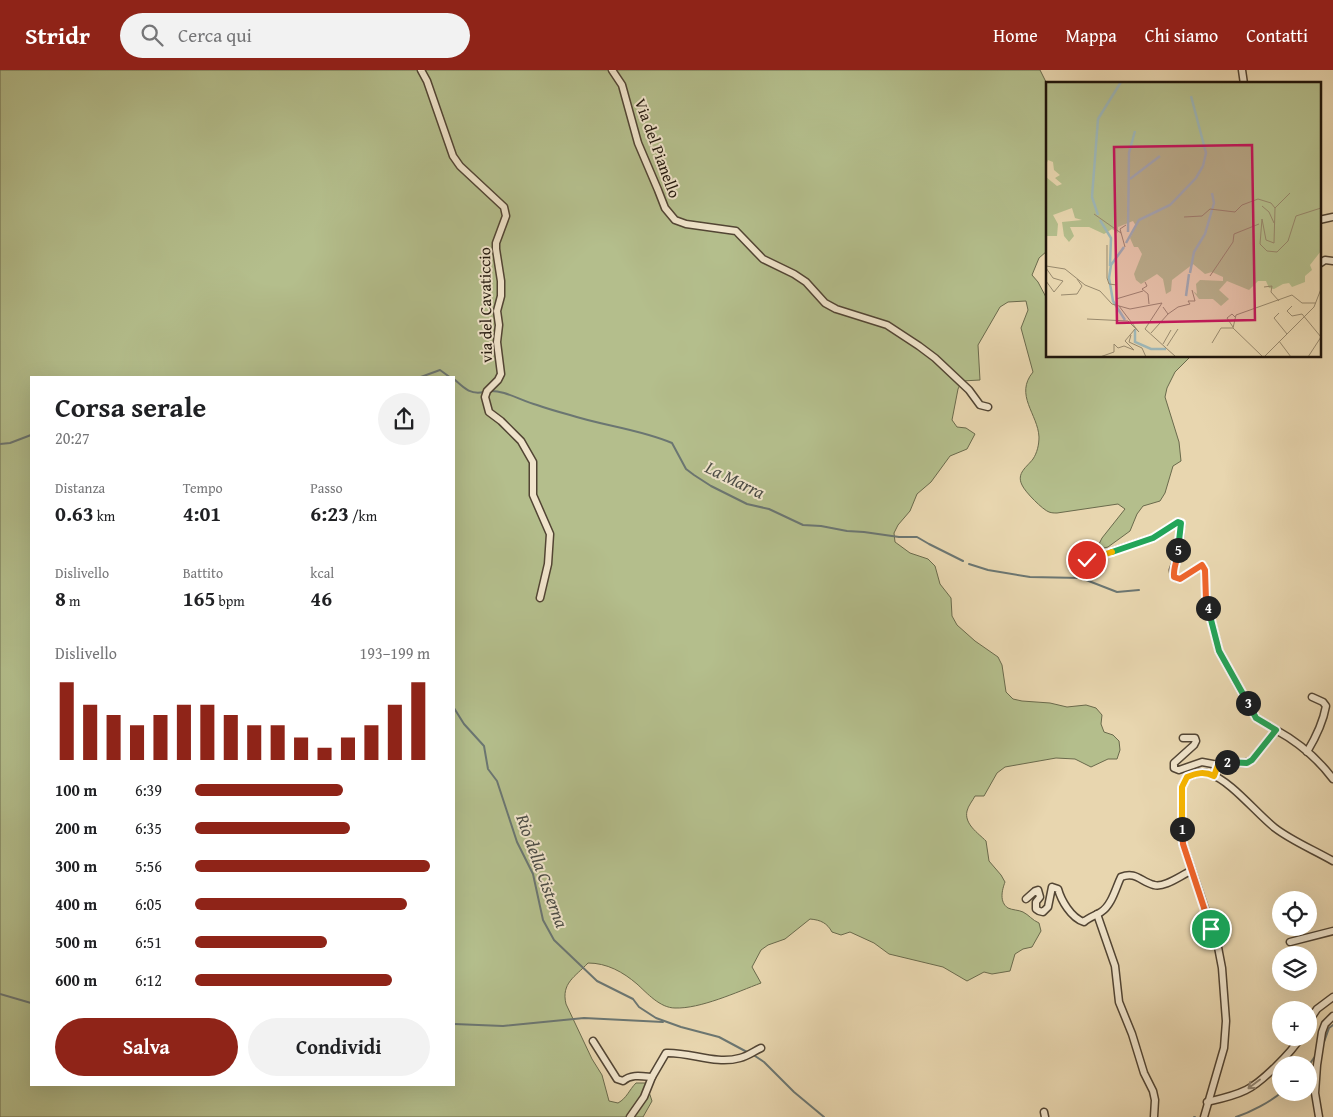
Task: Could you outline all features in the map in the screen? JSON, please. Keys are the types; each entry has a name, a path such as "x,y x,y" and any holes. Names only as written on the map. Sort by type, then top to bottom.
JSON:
{"street":[{"name":"via del Cavaticcio","path":"421,70 427,81 453,156 460,166 504,207 506,216 496,249 501,281 501,296 497,311 499,325 497,342 501,374 487,391 485,398 489,412 501,421 520,441 534,462 533,494 550,534 548,564 540,598"},
{"name":"Via del Pianello","path":"612,70 622,85 638,143 665,208 675,220 686,224 736,231 763,259 806,282 825,303 836,309 887,325 919,346 935,358 969,390 980,405 988,407"},
{"path":"1320,220 1333,217"},
{"path":"1320,263 1325,260 1333,261"},
{"path":"1093,547 1087,560 1153,538 1178,522 1181,523 1178,556 1173,570 1174,577 1180,579 1202,565 1205,570 1206,600 1219,651 1256,718 1307,752 1323,766 1333,779"},
{"path":"1307,752 1321,724 1326,706 1323,702 1312,697"},
{"path":"1214,776 1218,765 1223,762 1247,763 1252,760 1276,730"},
{"path":"1183,738 1195,738 1196,741 1174,763 1173,767 1175,769 1179,770 1202,762 1218,765"},
{"path":"1204,1115 1224,1048 1226,1021 1222,968 1218,947 1183,844 1182,787 1187,777 1204,772 1225,782 1276,829 1333,861"},
{"path":"1026,899 1034,891 1038,890 1040,897 1036,902 1036,908 1043,912 1048,907 1052,887 1058,888 1063,902 1080,921 1084,922 1089,917 1104,911 1121,877 1127,874 1135,875 1155,886 1162,885 1191,870"},
{"path":"1097,914 1115,966 1119,1002 1132,1034 1144,1073 1153,1091 1155,1100 1154,1117"},
{"path":"1290,942 1333,931"},
{"path":"1317,1009 1333,997"},
{"path":"1318,1117 1315,1093 1317,1065 1325,1024 1333,1016"},
{"path":"593,1041 617,1079 622,1081 628,1077 635,1076 652,1077"},
{"path":"1207,1102 1252,1087 1282,1060 1293,1046"},
{"path":"630,1117 644,1097 652,1077 666,1053 675,1052 722,1061 743,1058 758,1049"}],"green space":[{"path":"0,70 1040,70 1046,82 1046,252 1039,258 1032,275 1046,297 1046,358 1189,358 1175,372 1165,397 1179,442 1181,461 1173,466 1165,493 1160,501 1143,506 1137,514 1130,531 1108,547 1096,550 1102,538 1125,509 1118,504 1057,513 1046,511 1027,492 1022,485 1020,477 1036,454 1039,437 1038,429 1026,397 1028,380 1033,372 1021,328 1028,310 1026,301 1008,302 1000,307 978,345 980,380 962,381 958,389 952,420 957,427 966,428 975,434 967,449 950,456 931,482 917,494 910,511 894,533 895,542 910,553 928,559 935,566 940,584 951,598 952,616 957,625 975,641 998,657 1002,665 1006,692 1013,699 1067,707 1086,705 1096,708 1102,715 1101,724 1104,732 1113,735 1119,741 1120,750 1117,759 1108,759 1091,767 1075,759 1056,758 1005,767 997,773 984,796 975,796 968,807 968,820 972,828 986,841 989,861 1005,882 1002,892 1003,903 1008,908 1023,912 1039,923 1041,931 1032,947 1023,949 1015,954 1010,971 992,974 984,972 967,981 943,967 889,954 874,943 850,932 841,935 832,932 823,922 810,919 785,939 768,945 761,950 752,967 761,983 696,1006 675,1008 664,1006 620,972 608,966 588,963 567,985 566,1004 592,1059 602,1075 609,1101 618,1103 624,1099 636,1083 646,1083 652,1101 643,1117 0,1117"}],"waterway":[{"name":"La Marra","path":"424,376 440,370 448,376"},
{"name":"La Marra","path":"455,380 471,392 484,392"},
{"name":"La Marra","path":"489,391 501,392 583,419 647,434 672,443 686,469 711,486 747,504 769,509 803,525 899,537 917,537 963,561"},
{"name":"Rio della Cisterna","path":"0,444 10,443 30,435"},
{"path":"969,564 988,570 1030,577 1081,578 1117,592 1139,590"},
{"name":"Rio della Cisterna","path":"455,710 464,724 484,746 488,769 497,781 517,842 533,874 543,920 554,940 597,981 633,999 639,1007 656,1018 719,1037 747,1052"},
{"path":"0,994 30,1003"},
{"path":"455,1024 503,1026 584,1018 663,1022"},
{"path":"1324,1042 1329,1028 1333,1025"},
{"name":"Rio della Cisterna","path":"752,1054 764,1062 794,1092 824,1117"},
{"name":"Rio della Cisterna","path":"1236,1117 1272,1099"}],"route":[{"path":"1087,560 1153,538 1178,522 1181,523 1178,556 1173,570 1174,577 1180,579 1202,565 1205,570 1206,600 1219,651 1256,718 1276,730 1252,760 1247,763 1238,764 1223,762 1218,765 1214,776 1204,772 1197,773 1187,777 1182,787 1183,844 1211,929"}]}
